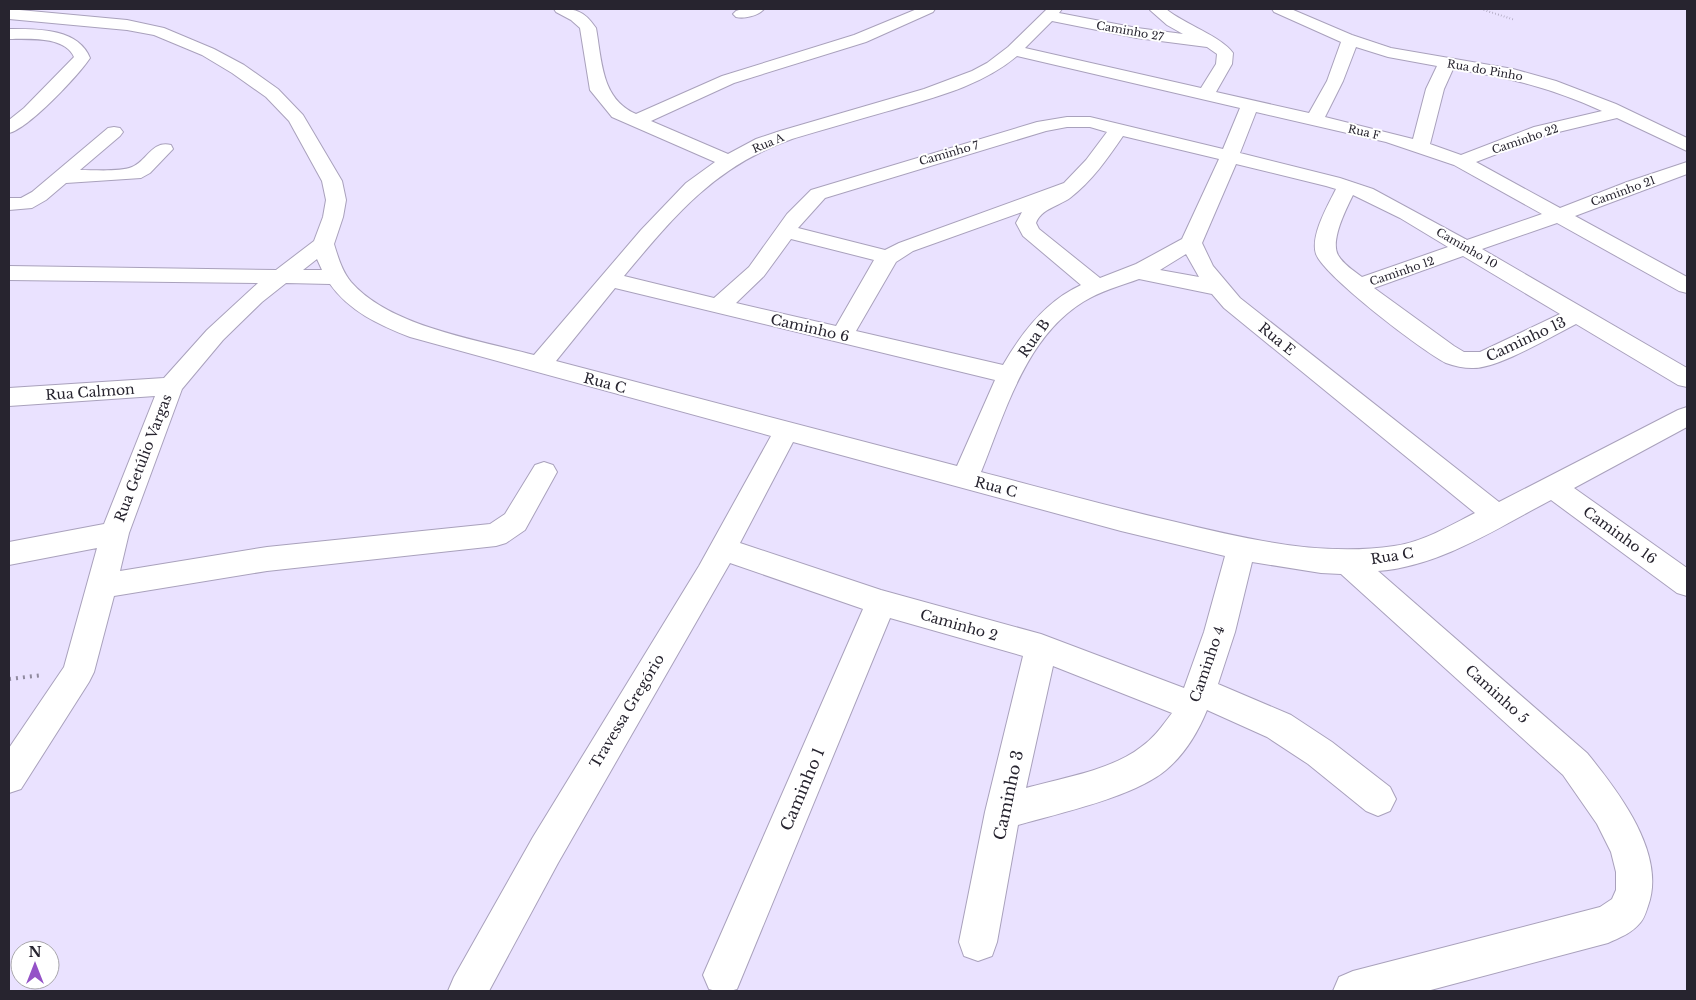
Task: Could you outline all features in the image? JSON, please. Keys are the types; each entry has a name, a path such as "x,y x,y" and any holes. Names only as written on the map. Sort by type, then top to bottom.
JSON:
{"street":[{"path":"561,9 583,20 588,28 598,90 618,113 729,161"},
{"path":"741,14 756,9"},
{"path":"636,121 740,75 844,44 900,24 928,9"},
{"path":"1137,33 1158,9 1172,22 1211,43 1225,54 1224,64 1206,95"},
{"name":"Rua do Pinho","path":"1286,10 1350,40 1389,52 1493,70 1537,80 1591,99 1687,145"},
{"name":"Caminho 27","path":"1052,12 1137,33 1211,43"},
{"name":"Rua A","path":"539,365 648,234 677,202 705,177 729,161 763,143 961,83 993,67 1014,50 1052,12"},
{"path":"9,14 127,25 158,31 208,52 253,79 272,93 297,119 332,181 336,200 333,217 323,244"},
{"path":"9,34 60,39 75,44 81,51 82,58 30,112 9,128"},
{"path":"1315,120 1335,81 1350,40"},
{"name":"Rua F","path":"1014,50 1420,146 1461,161 1687,286"},
{"path":"1420,146 1435,89 1447,63"},
{"path":"1191,242 1230,156 1250,105"},
{"name":"Caminho 22","path":"1461,161 1540,131 1619,112"},
{"name":"Caminho 7","path":"723,302 761,267 785,231 809,201 826,191 1050,125 1079,121 1119,128 1230,156"},
{"path":"1095,285 1030,232 1026,223 1032,211 1071,187 1096,163 1119,128"},
{"path":"9,204 25,204 31,201 63,177 114,132"},
{"path":"63,177 134,174 143,170 164,149"},
{"name":"Caminho 10","path":"1230,156 1347,186 1386,202 1468,248 1687,379"},
{"name":"Caminho 21","path":"1559,216 1634,186 1687,168"},
{"name":"Caminho 13","path":"1347,186 1330,227 1325,247 1326,255 1332,264 1358,286 1445,352 1465,360 1476,361 1485,359 1578,314"},
{"path":"842,336 888,257 906,247 1071,187"},
{"name":"Caminho 12","path":"1358,286 1559,216"},
{"path":"785,231 888,257"},
{"name":"Rua B","path":"965,479 1009,375 1046,319 1074,297 1095,285 1138,272 1191,242"},
{"name":"Rua E","path":"1191,242 1203,268 1218,288 1249,317 1496,516"},
{"name":"Rua Getúlio Vargas","path":"9,777 78,672 115,533 171,386 215,335 254,297 280,275 323,244"},
{"name":"Rua C","path":"323,244 336,277 348,291 367,307 391,322 454,342 965,479 1241,549 1320,561 1348,562 1395,558 1429,549 1553,487 1687,416"},
{"path":"1666,275 1687,267"},
{"path":"1138,272 1218,288"},
{"path":"9,273 336,277"},
{"name":"Caminho 6","path":"614,276 723,302 842,336 1009,375"},
{"name":"Rua Calmon","path":"9,397 171,386"},
{"name":"Travessa Gregório","path":"468,991 581,788 723,549 786,431"},
{"path":"102,586 267,558 496,535 515,522 544,472"},
{"name":"Caminho 16","path":"1553,487 1687,584"},
{"path":"9,553 115,533"},
{"name":"Caminho 2","path":"723,549 881,603 1040,648 1285,730 1320,753 1378,799"},
{"name":"Caminho 4","path":"1003,812 1111,780 1138,767 1168,746 1196,699 1214,652 1241,549"},
{"name":"Caminho 5","path":"1348,562 1575,764 1592,785 1608,810 1625,843 1635,872 1635,891 1628,908 1608,924 1353,991"},
{"name":"Caminho 1","path":"723,975 881,603"},
{"name":"Caminho 3","path":"978,942 1003,812 1040,648"}],"path":[{"path":"1482,9 1516,20"}]}
